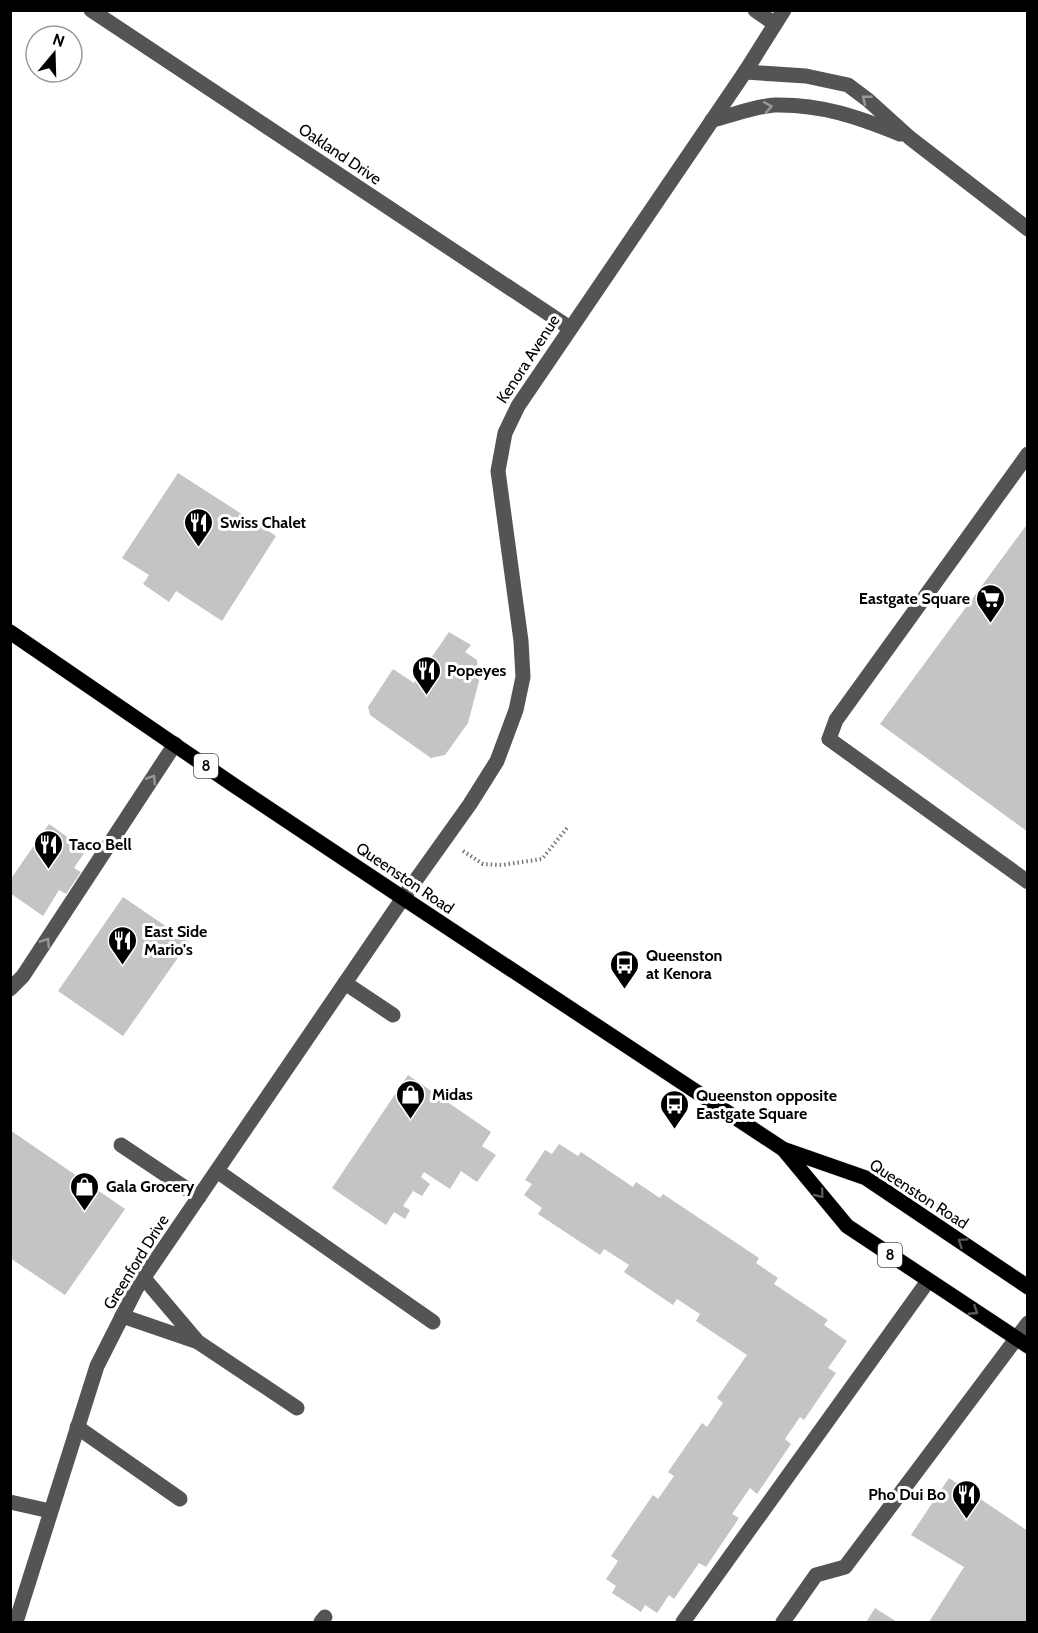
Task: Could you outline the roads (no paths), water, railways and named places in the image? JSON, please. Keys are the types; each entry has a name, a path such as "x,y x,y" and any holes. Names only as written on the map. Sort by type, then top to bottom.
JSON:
{"main road":[{"name":"Queenston Road","path":"10,632 403,898 783,1149 866,1178 1028,1287"},
{"name":"Queenston Road","path":"783,1149 847,1226 1022,1342"}],"street":[{"name":"Oakland Drive","path":"91,10 570,328"},
{"path":"755,10 775,24"},
{"name":"Kenora Avenue","path":"403,898 497,761 516,710 523,677 521,641 498,471 505,433 518,406 745,72 784,10"},
{"path":"745,72 806,76 848,85 910,138 1028,228"},
{"path":"712,120 773,105 825,109 858,117 910,138"},
{"path":"1028,453 836,720 829,739 1028,882"},
{"path":"10,989 23,976 175,744"},
{"name":"Greenford Drive","path":"16,1623 97,1366 122,1316 143,1277 403,898"},
{"path":"345,983 393,1015"},
{"path":"121,1144 199,1197"},
{"path":"217,1171 433,1322"},
{"path":"143,1277 198,1342"},
{"path":"683,1623 928,1281"},
{"path":"122,1316 198,1342 297,1408"},
{"path":"783,1623 816,1575 845,1567 1022,1342 1028,1323"},
{"path":"77,1427 180,1499"},
{"path":"10,1502 50,1511"}],"place":[{"name":"Swiss Chalet","path":"199,548"},
{"name":"Eastgate Square","path":"991,624"},
{"name":"Popeyes","path":"426,696"},
{"name":"Taco Bell","path":"48,870"},
{"name":"East Side Mario's","path":"123,966"},
{"name":"Queenston at Kenora","path":"625,990"},
{"name":"Midas","path":"411,1120"},
{"name":"Queenston opposite Eastgate Square","path":"675,1130"},
{"name":"Gala Grocery","path":"85,1212"},
{"name":"Pho Dui Bo","path":"967,1520"}]}
